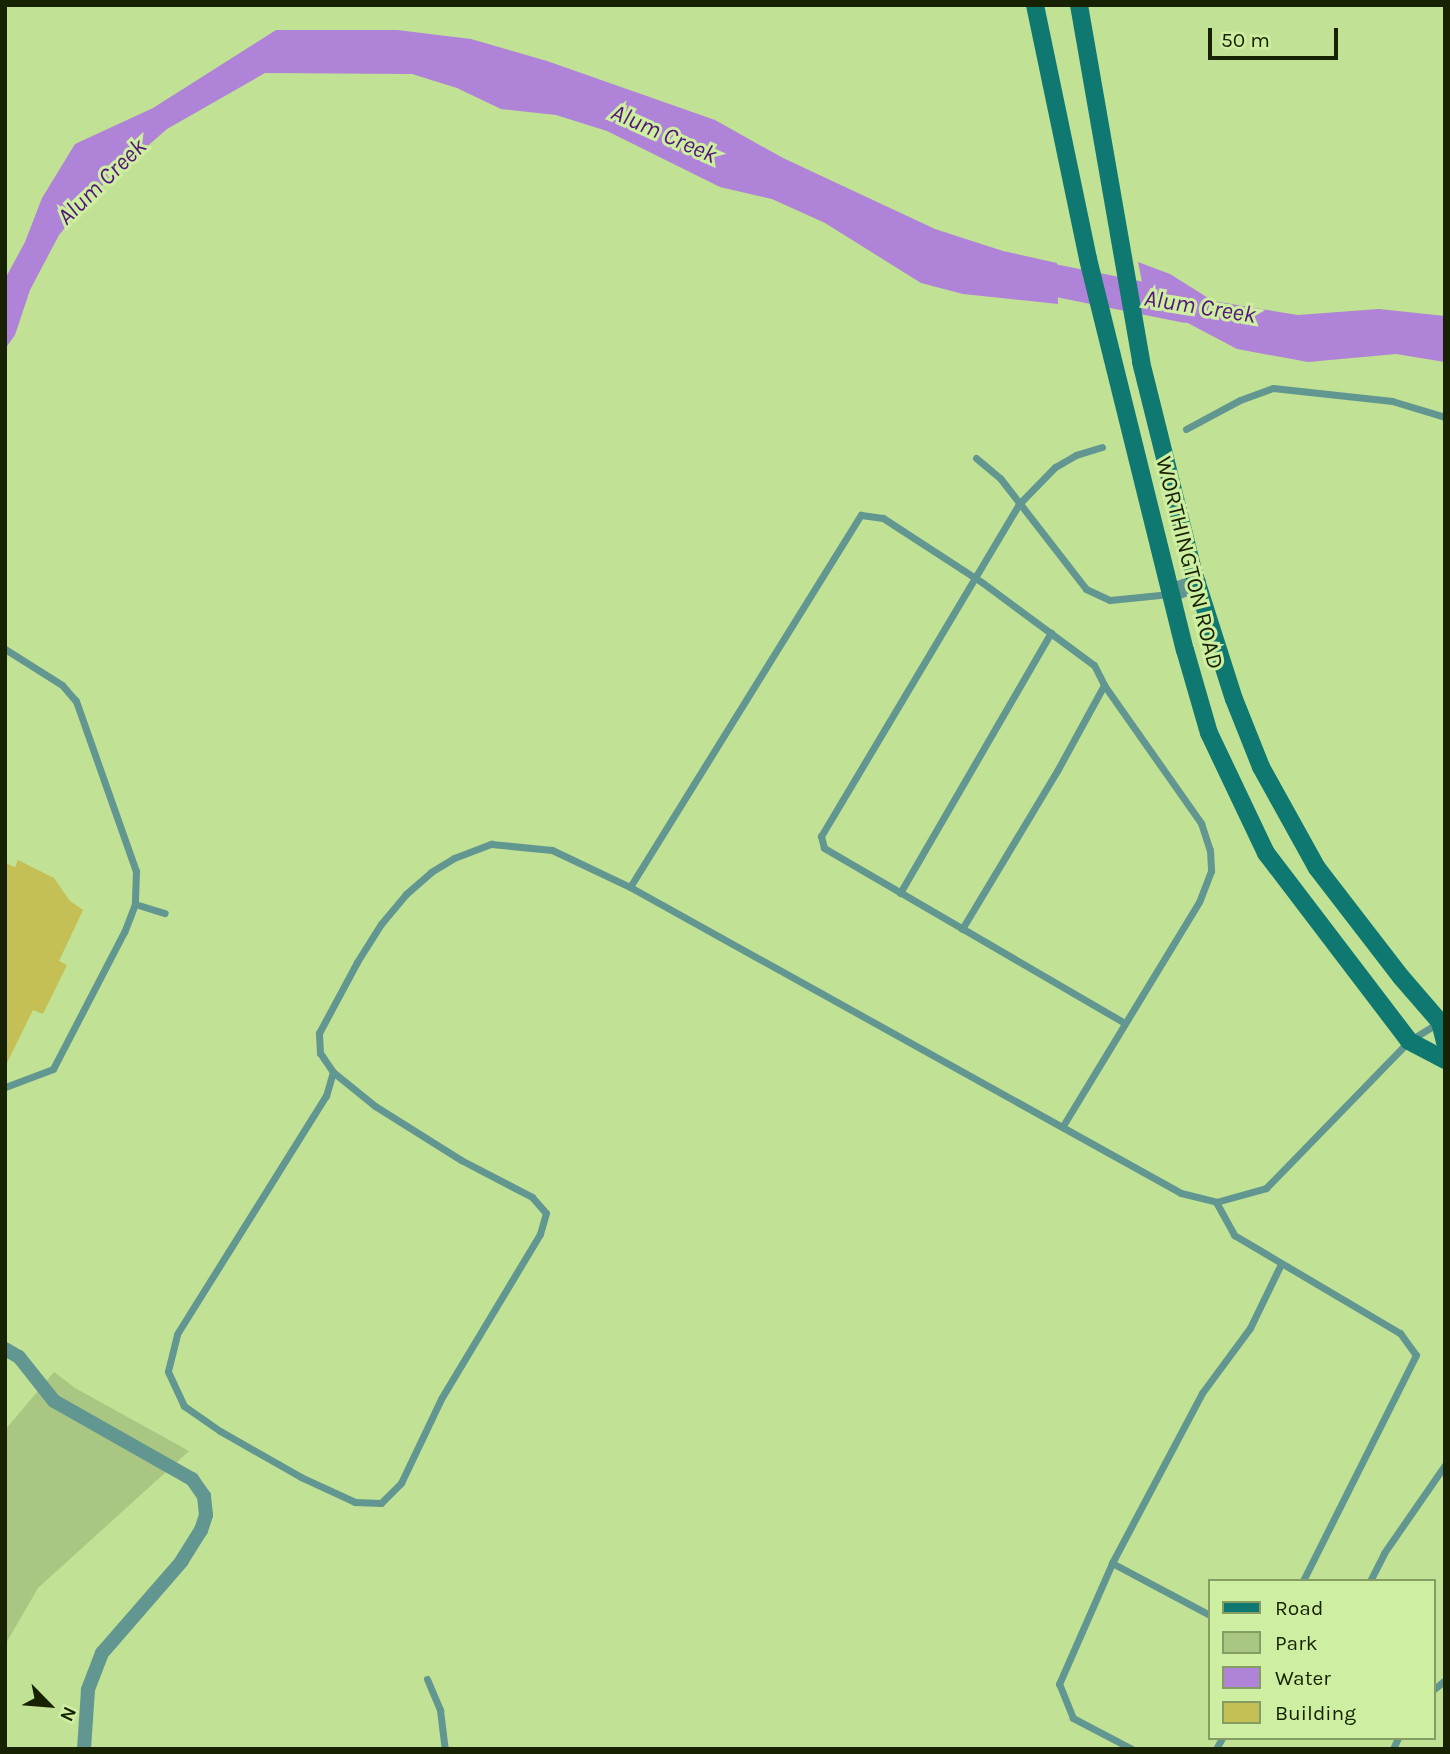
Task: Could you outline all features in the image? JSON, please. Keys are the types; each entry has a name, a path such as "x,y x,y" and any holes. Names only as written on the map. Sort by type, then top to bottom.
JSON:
{"main road":[{"name":"WORTHINGTON ROAD","path":"1035,5 1078,211 1113,359 1209,733 1266,853 1409,1041 1445,1060"},
{"name":"WORTHINGTON ROAD","path":"1079,5 1141,362 1197,583 1234,699 1261,767 1317,868 1401,977 1443,1019 1445,1042"}],"street":[{"path":"1171,593 1197,583"},
{"path":"5,1349 19,1357 54,1401 192,1479 204,1496 206,1515 201,1530 182,1561 103,1653 88,1690 85,1749"}],"lane":[{"path":"1186,429 1240,400 1273,388 1392,401 1445,417"},
{"path":"1102,447 1076,455 1055,467 1019,504 821,836 824,848 1125,1023"},
{"path":"976,458 1000,478 1086,589 1111,600 1171,593"},
{"path":"630,887 861,515 883,518 975,578 1094,665 1104,685 1201,823 1210,850 1211,871 1199,902 1062,1127"},
{"path":"900,893 1051,633"},
{"path":"5,649 62,685 76,701 136,871 135,904 124,932 53,1069 5,1087"},
{"path":"961,929 1057,771 1104,685"},
{"path":"333,1072 326,1096 177,1334 168,1371 184,1406 220,1431 301,1477 355,1502 381,1503 401,1483 441,1399 540,1234 546,1213 532,1197 502,1184 375,1106 333,1072 320,1053 319,1033 381,924 431,872 454,858 491,844 552,850 630,887 1181,1193 1216,1202 1266,1188 1409,1041 1443,1019"},
{"path":"135,904 165,913"},
{"path":"1216,1202 1234,1235 1400,1333 1416,1354 1304,1579"},
{"path":"1132,1749 1073,1718 1059,1684 1112,1563 1202,1393 1250,1328 1281,1264"},
{"path":"1371,1579 1384,1553 1445,1465"},
{"path":"1112,1563 1208,1614"},
{"path":"427,1679 440,1710 445,1749"}],"green space":[{"path":"54,1372 75,1388 189,1451 38,1588 5,1645 5,1430"}],"water":[{"path":"276,30 397,30 471,39 547,61 715,120 783,158 935,229 1003,251 1057,263 1058,304 963,294 921,283 825,223 772,199 720,187 607,131 556,115 501,109 457,88 412,74 265,73 167,129 98,189 59,235 30,290 15,335 5,349 5,279 25,242 42,198 75,144 153,108"},
{"path":"1138,262 1170,274 1213,301 1298,315 1379,309 1445,316 1445,362 1396,354 1308,362 1237,349 1184,321 1148,312"}],"building":[{"path":"18,860 54,878 70,901 83,910 59,961 67,965 43,1014 33,1010 5,1067 5,863 15,867"}],"waterway":[{"name":"Alum Creek","path":"1018,273 1186,307"}]}
